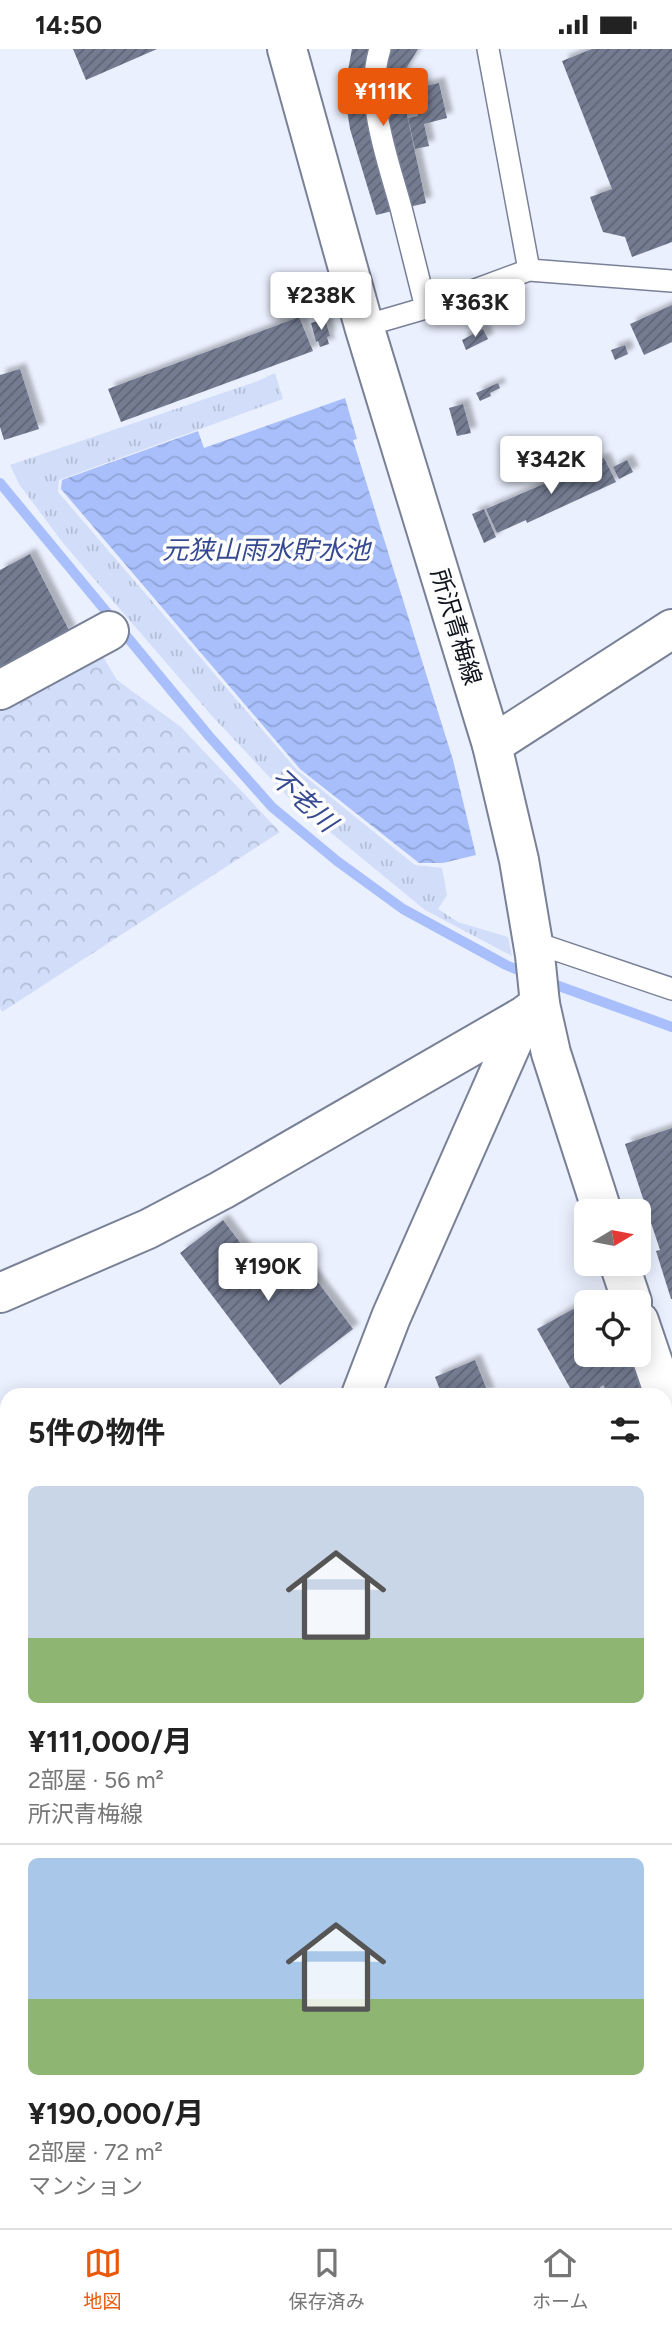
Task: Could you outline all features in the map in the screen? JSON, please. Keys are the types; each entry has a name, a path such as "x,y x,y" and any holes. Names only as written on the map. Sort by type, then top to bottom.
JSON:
{"street":[{"name":"所沢青梅線","path":"287,49 364,326 492,745 519,860 534,948 532,1010 551,1052 598,1199"},
{"path":"492,745 672,629"},
{"path":"0,690 109,631"},
{"path":"0,1293 148,1230 532,1010"},
{"path":"364,1388 391,1317 532,1010"},
{"path":"651,1357 661,1388"}],"lane":[{"path":"380,49 374,101 426,308"},
{"path":"488,49 529,269"},
{"path":"364,326 426,308 529,269 672,281"},
{"path":"534,948 672,989"}],"green space":[{"path":"275,373 283,399 59,480 58,492 297,770 415,865 442,868 447,895 438,909 458,922 508,937 512,956 425,910 290,799 212,716 63,543 19,484 10,465"},
{"path":"102,655 117,680 181,727 280,832 2,1012 0,710"}],"water":[{"name":"元狭山雨水貯水池","path":"345,398 357,439 353,440 453,760 476,855 443,863 419,863 300,769 61,489 62,480 198,431 204,448"}],"building":[{"path":"73,49 157,49 86,80"},
{"path":"352,49 418,49 404,72 401,87 426,203 376,215 350,129 344,91"},
{"path":"592,49 672,49 672,242 632,257 625,237 603,232 590,197 612,189 562,61"},
{"path":"439,83 447,118 424,124 429,146 415,149 408,118 418,116 412,89"},
{"path":"672,305 672,342 644,355 630,324"},
{"path":"299,317 313,351 121,422 108,389"},
{"path":"325,319 330,336 327,337 329,344 320,347 311,323"},
{"path":"483,329 488,339 466,350 462,340"},
{"path":"625,345 628,354 615,360 611,350"},
{"path":"20,369 39,429 4,440 0,427 0,375"},
{"path":"498,383 500,388 480,401 476,393"},
{"path":"463,404 471,433 457,436 449,408"},
{"path":"604,458 616,482 527,523 526,520 497,533 486,509"},
{"path":"627,460 633,472 619,479 613,467"},
{"path":"484,509 496,537 484,543 472,514"},
{"path":"30,554 70,632 0,668 0,570"},
{"path":"672,1128 672,1299 656,1251 660,1250 651,1223 651,1199 643,1199 625,1144"},
{"path":"223,1220 269,1281 299,1257 353,1329 280,1385 180,1253"},
{"path":"574,1309 574,1367 633,1367 640,1388 605,1388 604,1385 600,1388 570,1388 537,1329"},
{"path":"475,1360 486,1388 439,1388 435,1377"}],"waterway":[{"name":"不老川","path":"0,483 209,736 272,807 337,861 403,909 506,965 530,975"},
{"name":"不老川","path":"545,981 672,1027"}]}
